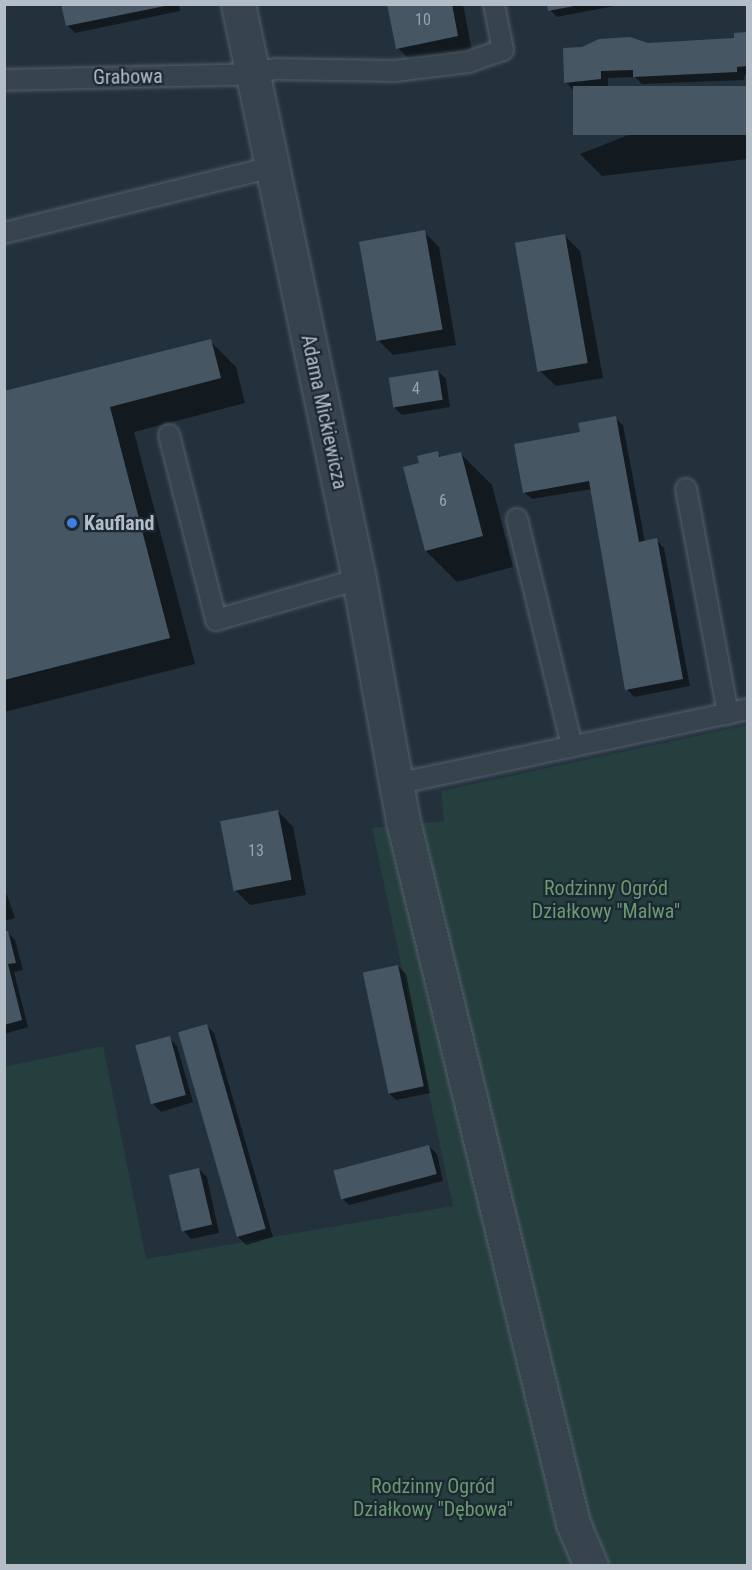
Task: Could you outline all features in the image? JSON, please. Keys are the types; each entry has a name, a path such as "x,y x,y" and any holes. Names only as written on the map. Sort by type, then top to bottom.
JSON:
{"street":[{"name":"Adama Mickiewicza","path":"238,4 359,579 403,821 570,1512 591,1566"}],"lane":[{"name":"Grabowa","path":"4,80 233,75 276,69 395,71 468,62 503,50 494,4"},
{"path":"4,233 272,167"},
{"path":"169,435 216,620 359,579"},
{"path":"686,489 728,714"},
{"path":"517,519 572,746"},
{"path":"396,784 747,709"}],"green space":[{"path":"747,725 747,1565 5,1565 4,1067 103,1046 146,1259 453,1206 372,828 444,821 441,791"}],"building":[{"path":"61,4 165,4 165,6 66,26"},
{"path":"387,4 452,4 458,36 396,49"},
{"path":"547,5 574,5 574,6 548,11"},
{"path":"748,32 748,66 737,67 737,72 633,77 633,70 601,71 601,79 564,83 563,48 582,47 599,39 630,37 648,43 734,38 734,33"},
{"path":"573,86 748,86 748,135 573,135"},
{"path":"425,230 443,329 377,341 359,242"},
{"path":"565,234 588,363 538,372 515,243"},
{"name":"Kaufland","path":"211,339 221,378 110,407 170,638 4,680 4,391"},
{"path":"438,370 443,400 393,407 389,378"},
{"path":"616,416 639,542 657,538 683,679 625,690 589,481 523,493 514,444 580,432 578,423"},
{"path":"438,451 439,457 461,452 483,536 425,551 403,467 419,463 417,456"},
{"path":"278,810 292,880 234,891 220,821"},
{"path":"4,931 8,931 16,963 8,964 22,1020 4,1025"},
{"path":"398,965 424,1086 389,1094 363,972"},
{"path":"207,1024 266,1229 237,1237 178,1032"},
{"path":"170,1036 186,1095 151,1104 135,1045"},
{"path":"429,1145 437,1174 341,1200 333,1171"},
{"path":"199,1168 212,1225 182,1231 169,1175"}],"place":[{"name":"Kaufland","path":"72,523"}],"park label":[{"name":"Rodzinny Ogród Działkowy \"Malwa\"","path":"606,900"},
{"name":"Rodzinny Ogród Działkowy \"Dębowa\"","path":"433,1498"}]}
